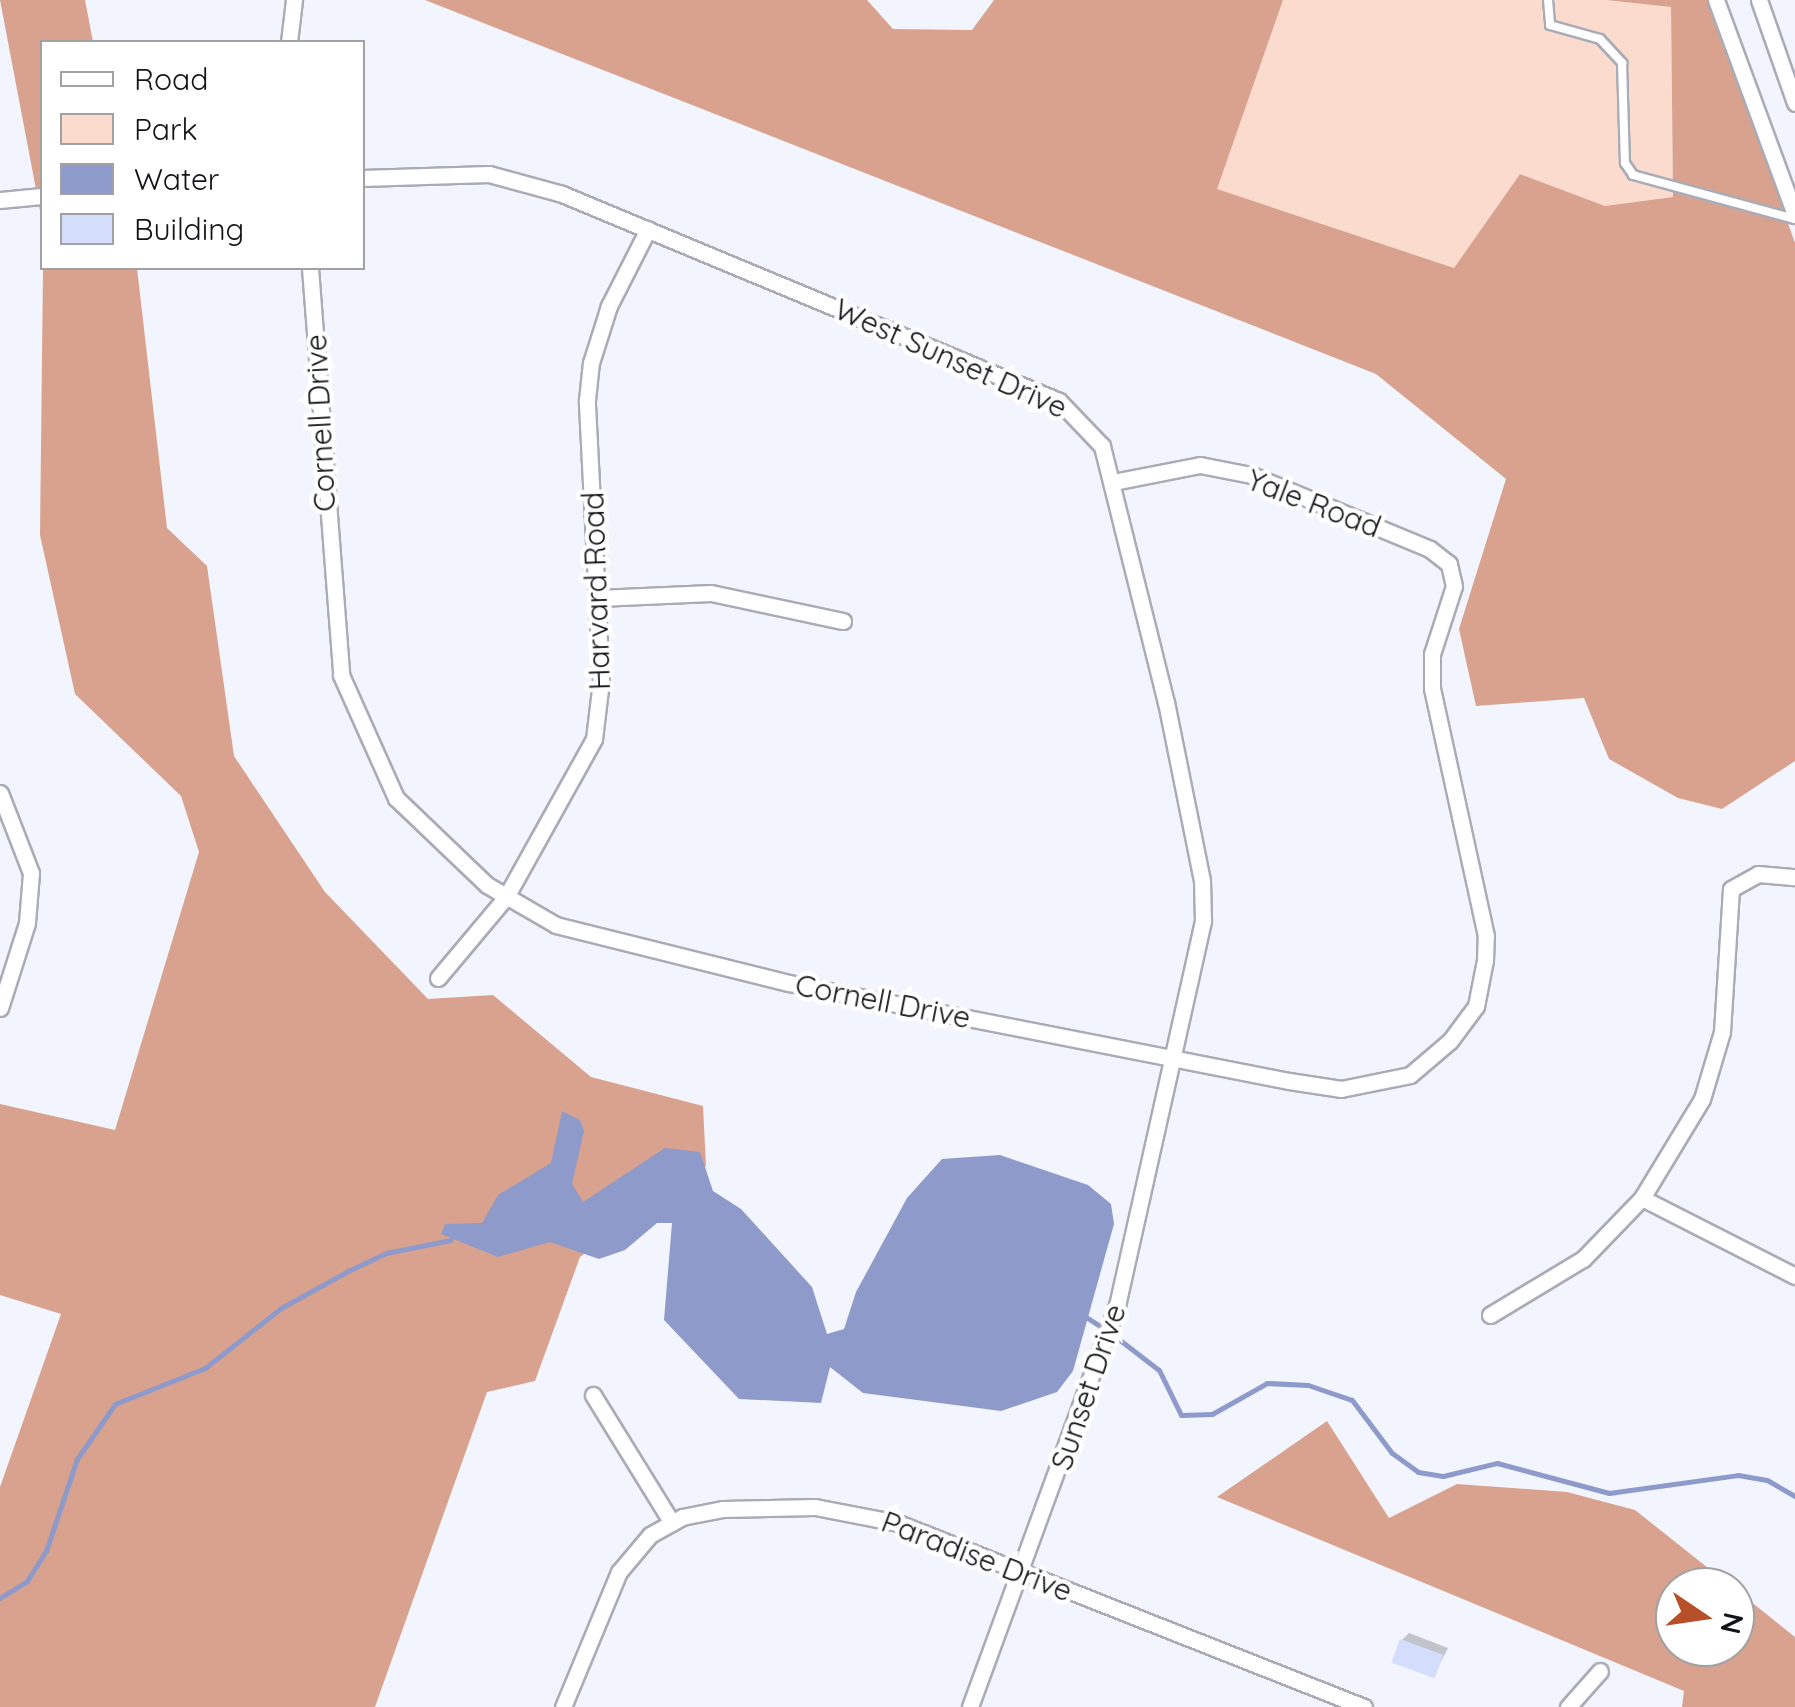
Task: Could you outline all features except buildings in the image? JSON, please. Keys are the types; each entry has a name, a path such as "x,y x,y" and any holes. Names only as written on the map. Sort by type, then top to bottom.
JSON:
{"street":[{"path":"289,40 294,0"},
{"path":"1716,0 1795,217"},
{"path":"1759,0 1795,104"},
{"name":"West Sunset Drive","path":"365,178 489,174 648,228 1059,401 1090,427 1113,482 1202,880 1203,921 1173,1057"},
{"path":"0,200 40,196"},
{"name":"Harvard Road","path":"438,978 506,897 594,739 601,681 587,400 591,362 608,306 648,228"},
{"name":"Cornell Drive","path":"310,270 341,675 396,798 506,897 556,925 788,984 1289,1082 1375,1086 1410,1074 1450,1041 1476,1006 1486,936 1432,688 1432,654 1454,586 1449,564"},
{"name":"Yale Road","path":"1113,482 1200,466 1251,475 1430,548 1449,564"},
{"path":"598,598 712,593 844,621"},
{"path":"0,793 31,873 27,923 0,1008"},
{"path":"1490,1315 1583,1259 1642,1198 1702,1099 1727,996 1726,911 1731,889 1750,877 1795,877"},
{"name":"Sunset Drive","path":"970,1707 1117,1305 1173,1057"},
{"path":"1642,1198 1795,1276"},
{"path":"593,1395 672,1522"},
{"name":"Paradise Drive","path":"563,1707 619,1572 650,1535 672,1522 724,1509 815,1507 898,1522 1364,1707"},
{"path":"1568,1707 1600,1671"}],"lane":[{"path":"1548,0 1550,25 1600,38 1622,63 1625,163 1646,182 1795,217"}],"green space":[{"path":"1283,0 1606,0 1671,7 1673,197 1605,206 1520,174 1454,268 1216,189"}],"shaded area":[{"path":"0,0 85,0 93,40 40,40 40,210"},
{"path":"425,0 867,0 893,29 972,30 994,0 1283,0 1217,189 1454,268 1520,174 1605,206 1673,197 1671,7 1606,0 1709,0 1795,243 1795,761 1722,809 1678,798 1609,759 1584,698 1476,706 1459,629 1506,479 1376,374"},
{"path":"43,270 137,270 167,528 207,566 234,756 325,892 428,999 493,995 591,1077 703,1106 706,1166 580,1257 535,1381 487,1392 375,1707 0,1707 0,1487 61,1314 0,1295 0,1104 115,1130 199,852 181,796 75,694 40,535"},
{"path":"1327,1421 1389,1518 1457,1484 1567,1492 1635,1510 1707,1567 1655,1567 1655,1667 1755,1667 1755,1605 1795,1637 1795,1707 1682,1707 1684,1691 1217,1497"}],"water":[{"path":"562,1111 580,1120 584,1131 572,1184 583,1202 665,1148 700,1152 713,1191 741,1209 812,1287 827,1334 844,1329 856,1292 907,1198 942,1159 1000,1155 1088,1185 1111,1204 1114,1224 1073,1371 1057,1392 1001,1411 863,1393 830,1367 821,1403 739,1399 664,1320 672,1223 657,1223 625,1250 599,1259 550,1242 498,1257 441,1234 445,1224 482,1223 498,1195 551,1163"}],"waterway":[{"path":"0,1598 27,1581 46,1551 77,1459 115,1404 205,1368 281,1308 348,1271 386,1253 451,1240"},
{"path":"1083,1315 1103,1328"},
{"path":"1112,1334 1159,1370 1181,1415 1212,1414 1267,1383 1308,1385 1352,1400 1392,1453 1418,1472 1443,1476 1497,1463 1609,1493 1738,1475 1767,1480 1795,1496"}]}
